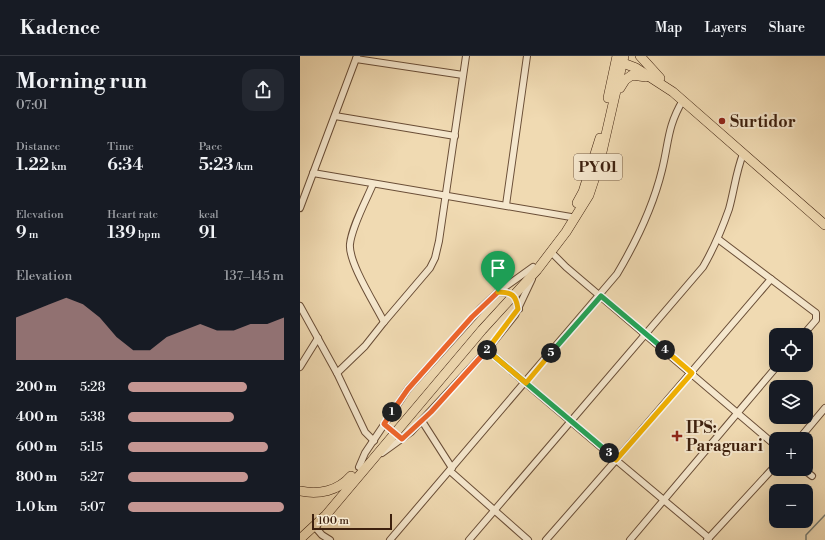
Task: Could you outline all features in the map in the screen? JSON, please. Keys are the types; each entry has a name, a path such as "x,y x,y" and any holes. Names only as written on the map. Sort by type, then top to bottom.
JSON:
{"highway":[{"path":"640,56 673,92"},
{"path":"622,58 683,100 825,225"},
{"name":"PY01","path":"535,268 557,238 583,192 604,119 612,80 622,58"},
{"name":"PY01","path":"302,538 314,527 372,459 396,434 512,293 551,252 566,232 589,195 605,142 622,58"},
{"path":"613,100 622,83 632,75 654,79"},
{"name":"PY01","path":"300,491 310,493 326,492 334,489 349,478 396,434"}],"street":[{"path":"337,373 365,346 430,268 435,258 446,196 466,56"},
{"path":"506,206 527,56"},
{"path":"300,208 357,57 464,75"},
{"path":"390,540 601,296 617,274 642,229 662,170 670,124 683,100"},
{"path":"335,116 455,136"},
{"path":"469,540 703,267 718,239 729,208 736,172 743,154"},
{"path":"313,173 570,217"},
{"path":"373,184 350,243 350,252 356,268 384,322"},
{"path":"718,239 816,313 816,318 808,328"},
{"path":"551,252 566,267 769,440"},
{"path":"359,467 384,424 408,389 472,317 498,292 535,268"},
{"path":"384,424 396,434 422,421 487,350 518,309 535,268"},
{"path":"546,540 692,373 771,279"},
{"path":"498,292 512,293 518,309"},
{"path":"300,306 337,373 365,432 374,441"},
{"path":"300,367 318,338"},
{"path":"487,350 708,539 769,473"},
{"path":"630,540 772,372"},
{"path":"805,432 825,408"},
{"path":"422,421 451,469 494,511 528,540"},
{"path":"314,527 330,540"}],"waterway":[{"path":"806,540 806,535 825,515"}],"place":[{"name":"Surtidor","path":"722,121"},
{"name":"IPS: Paraguari","path":"677,436"}],"route":[{"path":"498,292 472,317 408,389 384,424 402,439 431,412 487,350 616,460 692,373 601,296 526,383 487,350 504,330 518,309 514,294 510,292 498,292"}]}
